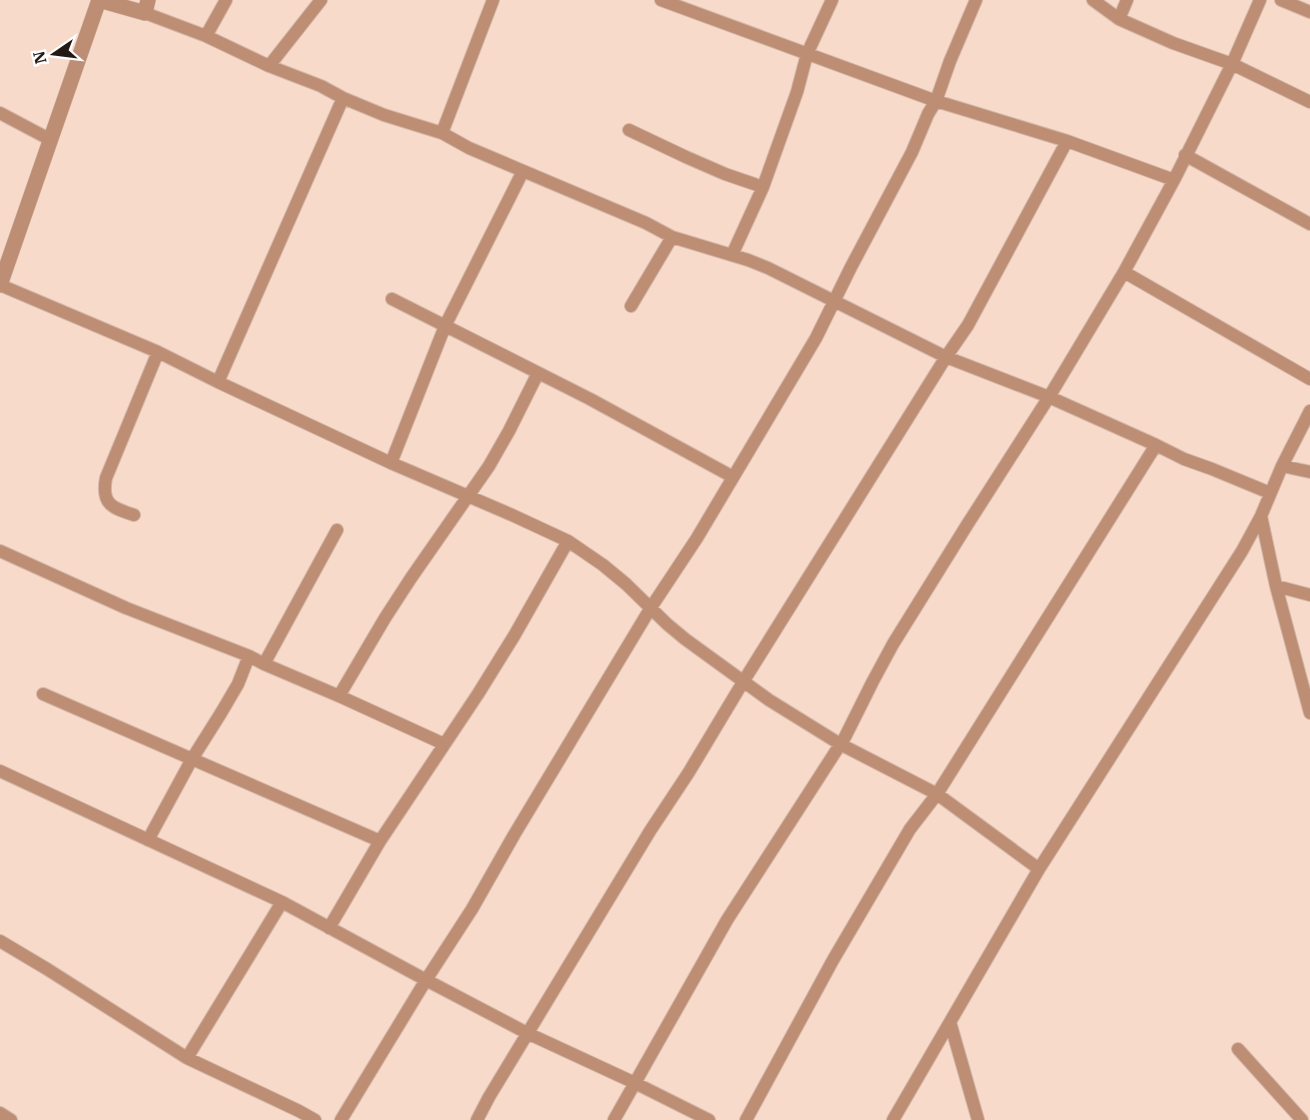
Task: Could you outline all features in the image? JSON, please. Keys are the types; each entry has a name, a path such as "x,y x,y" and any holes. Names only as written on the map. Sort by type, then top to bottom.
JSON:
{"street":[{"path":"1039,869 937,794 840,744 743,682 685,639 603,565 568,541 391,463 158,352 0,285 99,0 147,6 269,66 321,86 384,115 442,133 469,148 646,223 672,237 768,268 946,357 1049,397 1184,459 1270,493"},
{"path":"206,36 226,0"},
{"path":"269,66 321,0"},
{"path":"442,133 493,0"},
{"path":"661,0 691,5 807,54 936,101 1067,141 1173,180"},
{"path":"732,255 763,187 797,92 807,54 832,0"},
{"path":"341,1120 472,909 650,609 697,538 816,338 912,152 936,101 976,0"},
{"path":"1093,0 1119,19 1173,43 1232,64 1310,102"},
{"path":"1119,19 1127,0"},
{"path":"614,1120 727,920 840,744 893,644 1049,397 1124,272 1232,64 1260,0"},
{"path":"1281,0 1310,12"},
{"path":"218,382 343,98"},
{"path":"0,113 51,140"},
{"path":"629,130 725,174 763,187"},
{"path":"477,1120 489,1096 650,831 968,325 1067,141"},
{"path":"1185,155 1310,224"},
{"path":"391,463 445,326 523,171"},
{"path":"632,306 672,237"},
{"path":"1124,272 1310,379"},
{"path":"392,299 590,399 733,477"},
{"path":"134,515 111,506 107,501 104,486 158,352"},
{"path":"339,696 385,618 438,537 478,483 509,431 538,373"},
{"path":"893,1120 1039,869 1242,551 1310,411"},
{"path":"746,1120 833,960 910,830 937,794 1156,445"},
{"path":"1282,466 1310,472"},
{"path":"1261,516 1276,586 1310,713"},
{"path":"264,664 337,530"},
{"path":"329,928 380,841 514,636 568,541"},
{"path":"0,551 126,608 249,656 444,744"},
{"path":"1276,586 1310,596"},
{"path":"148,840 192,759 238,684 249,656"},
{"path":"43,694 380,841"},
{"path":"0,771 282,902 527,1033 709,1120"},
{"path":"187,1058 282,902"},
{"path":"0,941 187,1058 315,1120"},
{"path":"950,1022 978,1120"},
{"path":"1238,1049 1302,1120"},
{"path":"0,1113 11,1120"}]}
